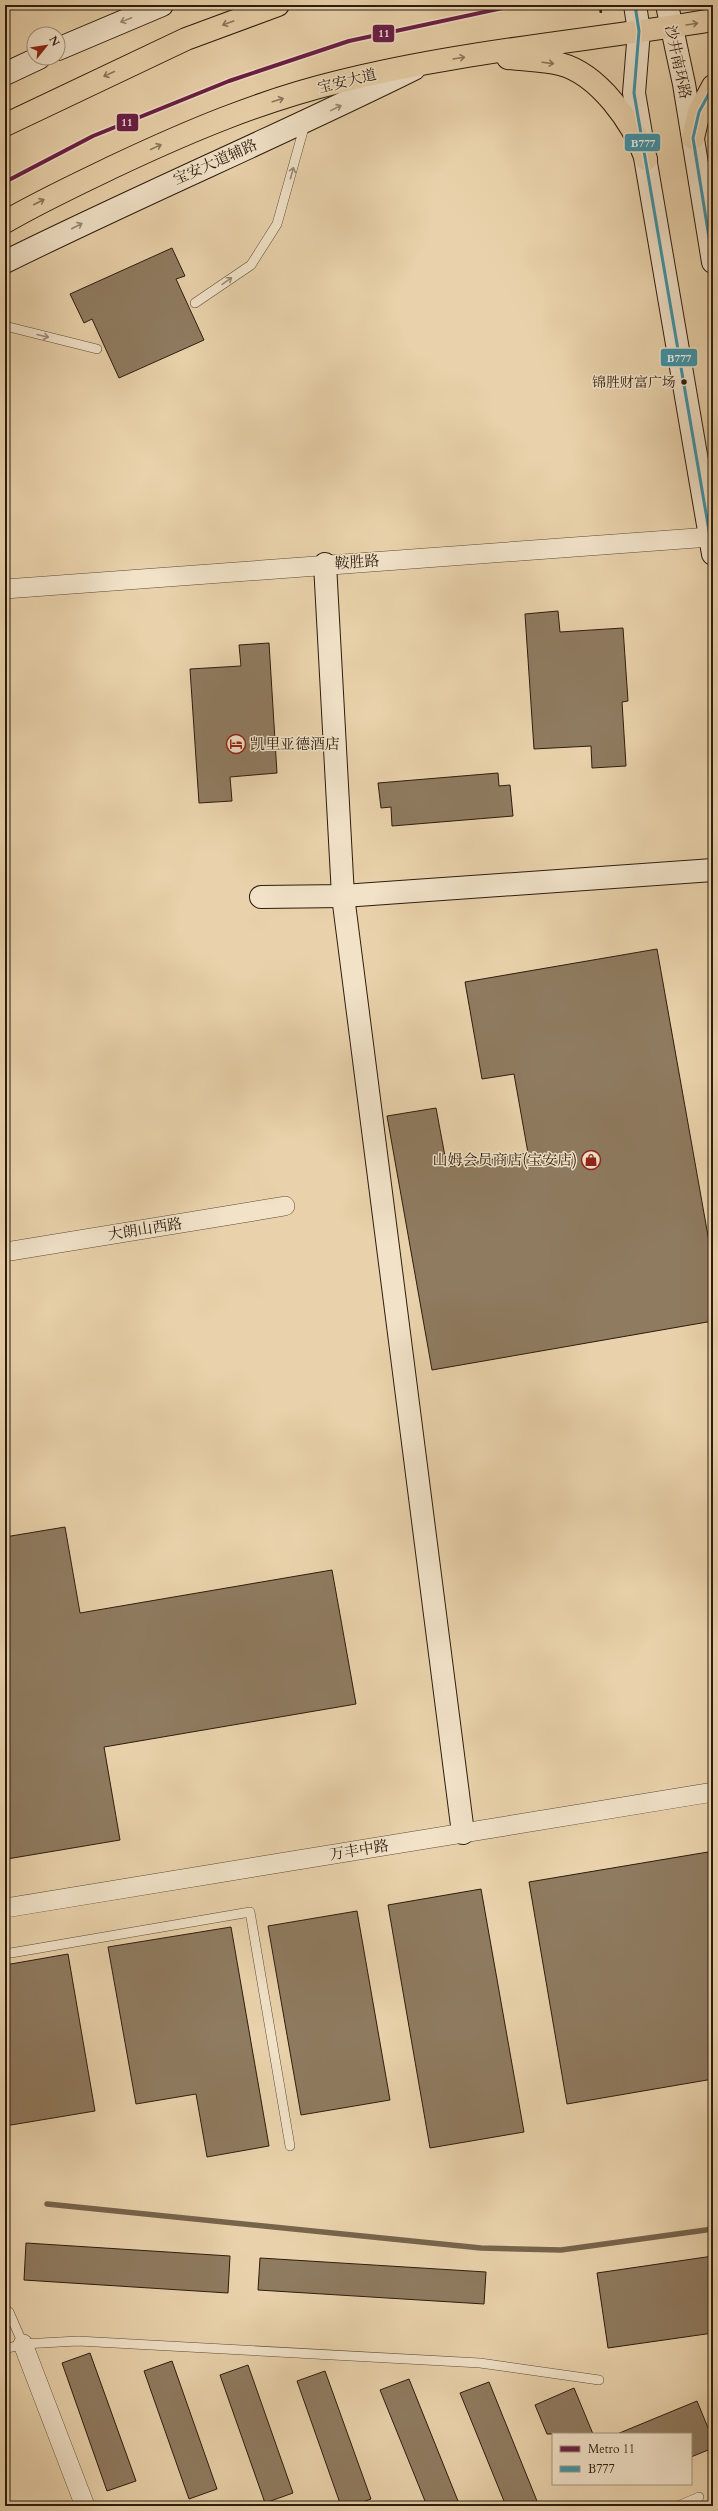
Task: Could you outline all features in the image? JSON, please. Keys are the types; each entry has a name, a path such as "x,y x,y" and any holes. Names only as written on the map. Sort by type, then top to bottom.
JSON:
{"main road":[{"path":"5,125 186,39 278,5"},
{"name":"宝安大道","path":"5,222 38,202 185,133 266,104 337,82 425,63 713,20"},
{"path":"481,55 561,65 594,83 627,122 646,159"},
{"path":"693,138 699,112 713,86"}],"street":[{"path":"66,46 162,5"},
{"path":"635,5 639,31 634,93 712,545"},
{"name":"沙井南环路","path":"667,5 670,27 684,84 713,262"},
{"name":"宝安大道辅路","path":"5,262 106,212 306,123 425,63"},
{"path":"5,74 26,64"},
{"name":"鞍胜路","path":"5,589 325,564 712,545"},
{"path":"325,564 343,896 464,1832"},
{"path":"261,897 343,896 713,870"},
{"name":"大朗山西路","path":"5,1252 285,1206"},
{"name":"万丰中路","path":"5,1908 713,1792"},
{"path":"14,2346 85,2506"}],"lane":[{"path":"195,303 251,265 278,224 306,123"},
{"path":"5,326 97,349"},
{"path":"5,1954 250,1912 290,2146"},
{"path":"5,2309 8,2312 14,2346 78,2341 480,2363 599,2380"},
{"path":"678,2506 699,2497"}],"path":[{"path":"600,5 601,14"}],"building":[{"path":"172,248 185,276 176,279 204,340 119,378 92,319 84,323 70,294"},
{"path":"558,611 560,632 623,628 628,701 622,702 626,766 592,768 591,746 534,749 525,614"},
{"path":"269,643 277,773 230,777 232,801 199,803 190,669 241,666 239,645"},
{"path":"498,773 499,786 510,785 513,816 392,826 391,807 381,808 378,783"},
{"name":"山姆会员商店(宝安店)","path":"657,949 713,1264 713,1321 432,1370 387,1116 436,1108 447,1167 528,1153 514,1074 482,1079 465,982"},
{"path":"65,1527 80,1613 332,1570 356,1704 104,1747 120,1840 7,1859 5,1847 5,1537"},
{"path":"708,1852 713,1879 713,2079 567,2104 529,1882"},
{"path":"481,1889 524,2132 430,2148 388,1905"},
{"path":"357,1911 390,2100 301,2115 268,1926"},
{"path":"231,1927 269,2146 207,2157 196,2094 136,2104 108,1947"},
{"path":"68,1954 95,2111 5,2126 5,1965"},
{"path":"26,2243 230,2256 228,2293 24,2280"},
{"path":"713,2256 713,2333 608,2348 597,2273"},
{"path":"260,2258 486,2272 484,2304 258,2290"},
{"path":"90,2353 136,2481 107,2491 62,2363"},
{"path":"172,2361 217,2489 189,2499 144,2371"},
{"path":"248,2365 293,2493 265,2503 220,2375"},
{"path":"325,2371 371,2499 351,2506 341,2506 297,2381"},
{"path":"409,2379 460,2506 427,2506 380,2390"},
{"path":"489,2382 539,2506 506,2506 460,2393"},
{"path":"574,2388 593,2433 547,2434 535,2405"},
{"path":"697,2401 713,2440 713,2448 692,2457 692,2433 619,2433"}],"waterway":[{"path":"47,2204 481,2248 561,2250 713,2229"}],"metro line":[{"name":"11","path":"5,182 93,136 229,81 349,41 517,5"}],"transit line":[{"name":"B777","path":"635,5 639,31 634,93 713,554"},
{"name":"B777","path":"713,86 699,112 693,138 713,262"}],"place":[{"name":"锦胜财富广场","path":"684,382"},
{"name":"凯里亚德酒店","path":"236,744"},
{"name":"山姆会员商店(宝安店)","path":"591,1160"}]}
